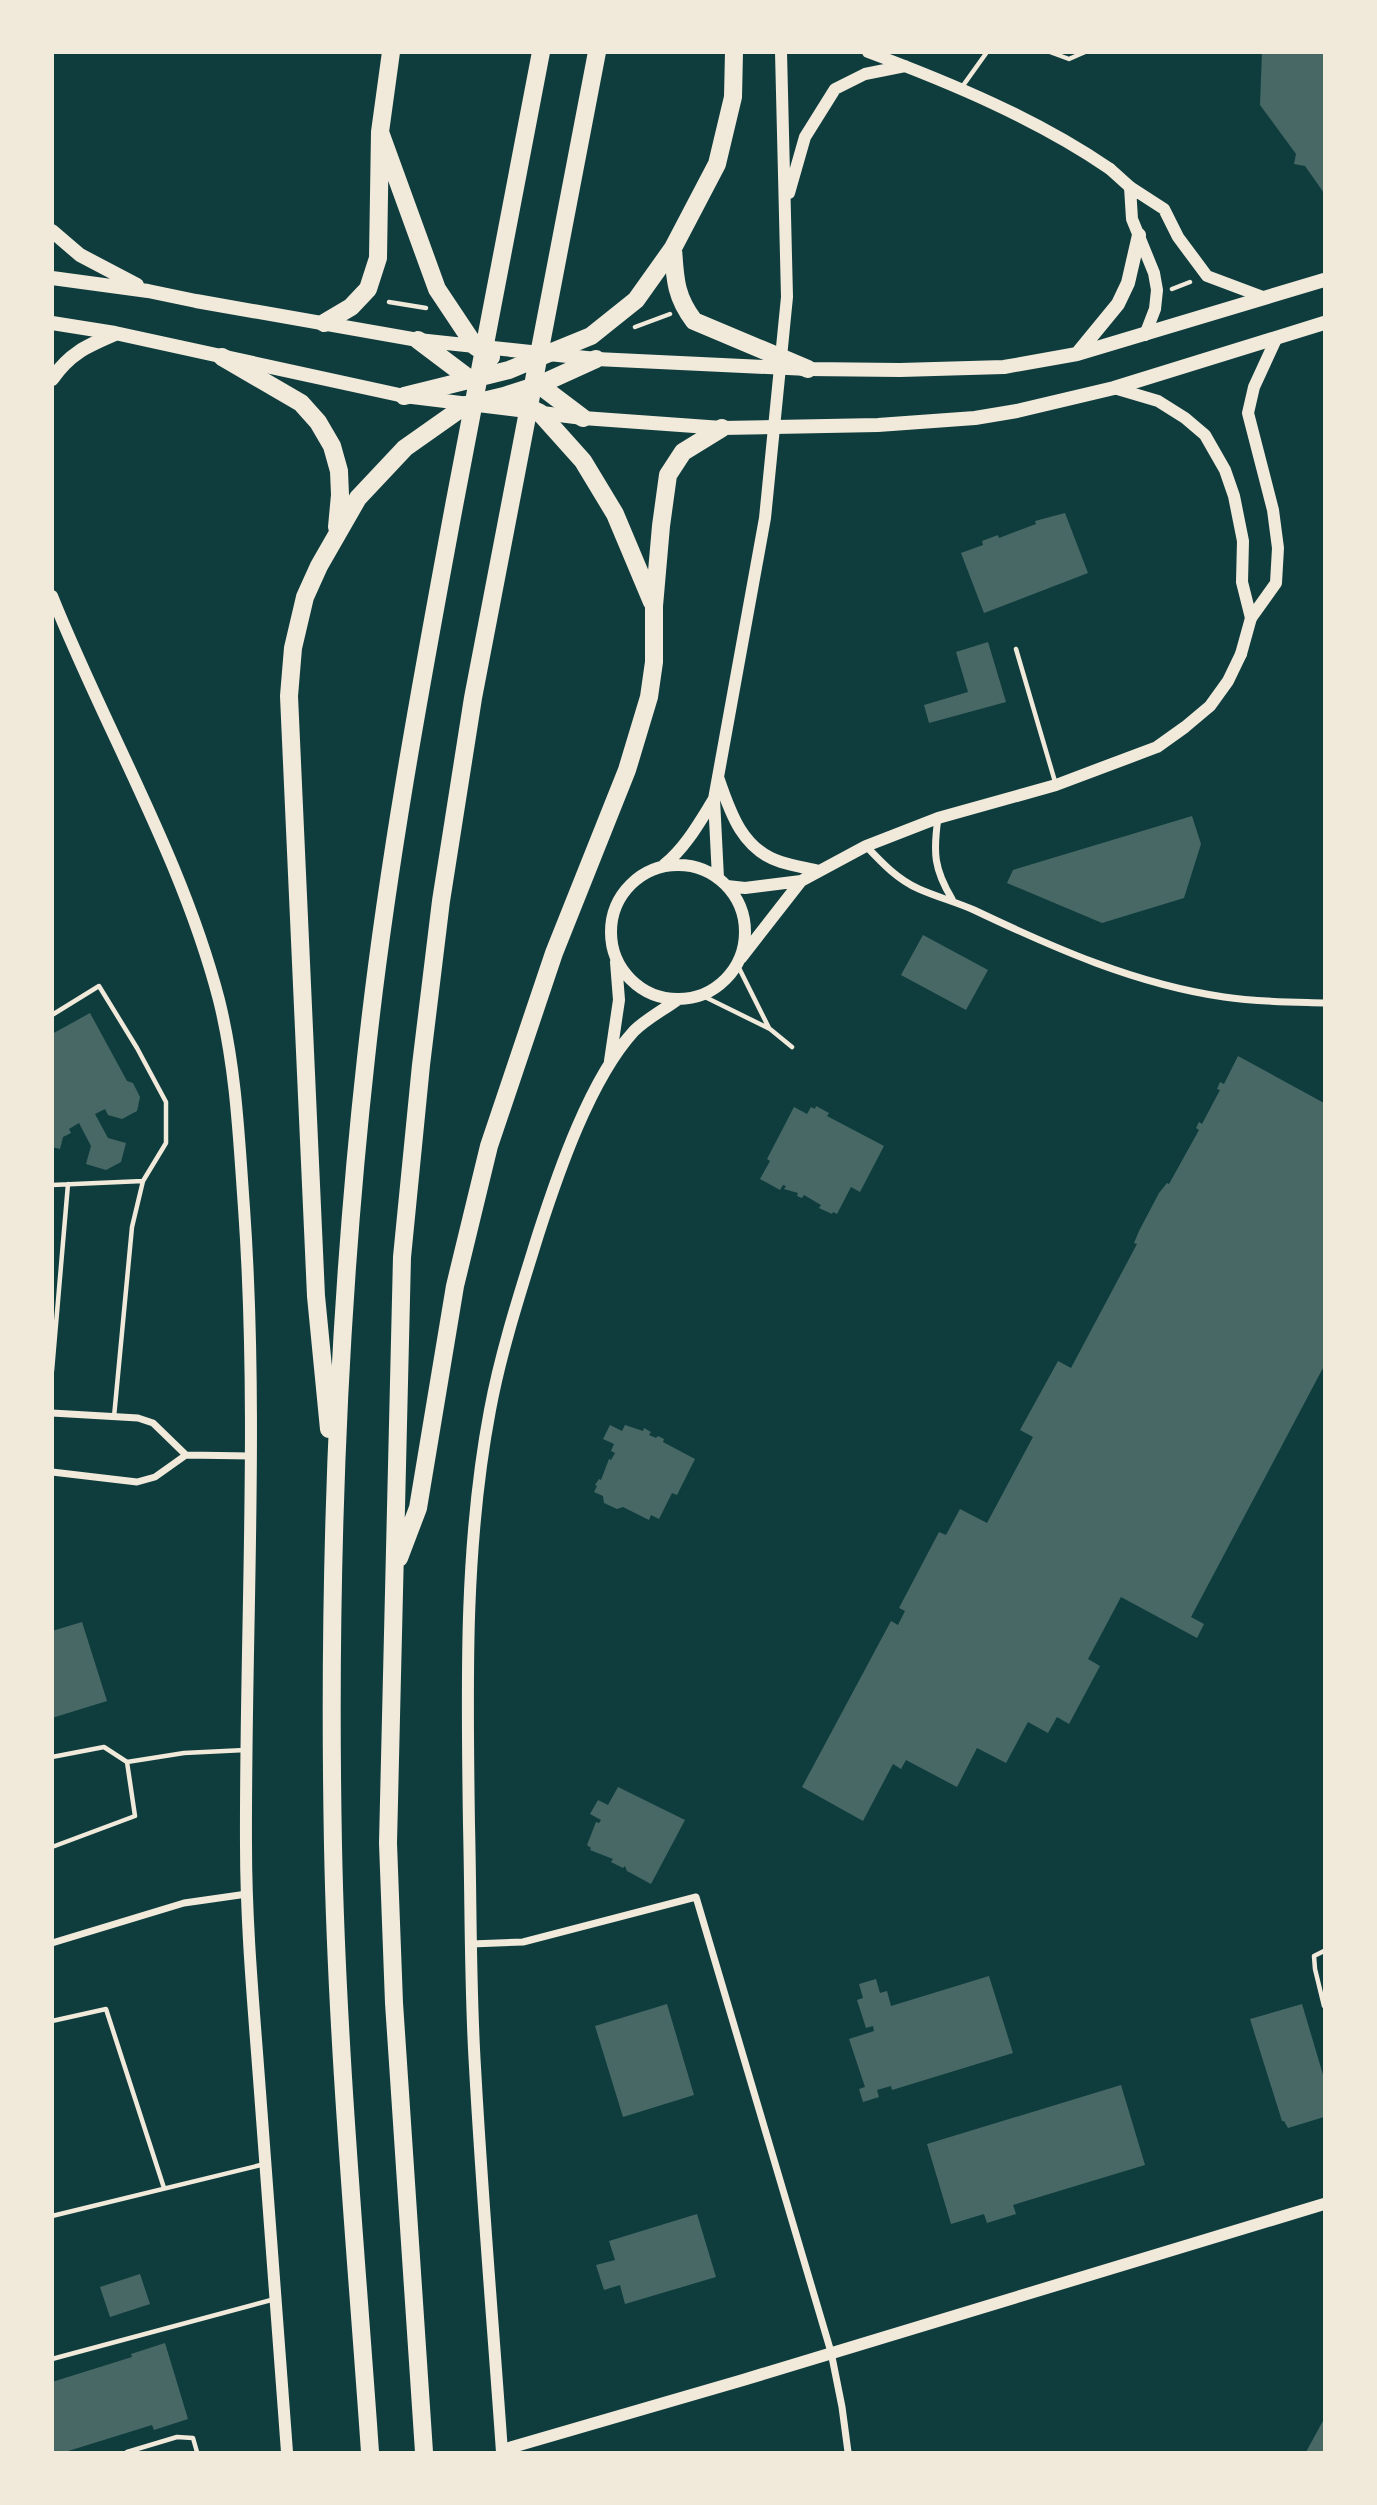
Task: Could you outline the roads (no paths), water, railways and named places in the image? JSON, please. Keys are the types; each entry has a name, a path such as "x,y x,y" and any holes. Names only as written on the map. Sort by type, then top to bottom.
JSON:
{"highway":[{"path":"324,323 351,307 369,289 378,258 380,132 391,52"},
{"path":"370,2452 339,1988 334,1851 332,1604 335,1485 347,1266 365,1059 387,891 423,673 541,52"},
{"path":"424,2452 394,2003 388,1843 402,1257 441,901 475,684 597,52"},
{"path":"404,396 509,370 591,336 636,300 673,248 717,164 733,97 734,52"},
{"path":"380,132 438,289 475,346 509,370 541,384 583,418"},
{"path":"673,248 676,287 682,305 694,321 808,369"},
{"path":"418,340 469,380 540,413 583,461 615,514 654,606"},
{"path":"222,357 301,403 318,422 332,446 339,471 340,495 336,534"},
{"path":"335,1485 316,1296 289,696 293,648 305,597 336,534 358,498 405,447 466,405 541,384 596,359"},
{"path":"394,1571 418,1508 455,1286 489,1146 554,953 627,770 649,697 654,662 654,606 660,526 668,475 683,452 722,428"}],"main road":[{"path":"722,882 714,799 757,568 769,488 786,297 781,52"},
{"path":"868,52 960,90 1074,144 1164,209 1178,237 1207,276 1230,287 1263,297"},
{"path":"785,206 805,137 835,89 865,74 905,66"},
{"path":"1130,187 1132,219 1154,273 1157,290 1155,309 1145,335"},
{"path":"52,231 88,260 148,291"},
{"path":"1077,354 1118,304 1128,283 1139,235"},
{"path":"52,278 148,291 418,340 596,359 808,369 964,369 1039,362 1145,335 1325,280"},
{"path":"52,323 115,333 404,396 583,418 722,428 808,427 975,418 1017,411 1114,388 1325,323"},
{"path":"52,379 71,356 115,333"},
{"path":"722,882 745,888 801,881 866,846 938,818 1056,785 1157,747 1210,706 1228,681 1241,654 1251,618 1276,583 1278,548 1273,510 1248,413 1254,387 1277,337"},
{"path":"1114,388 1158,401 1205,435 1225,470 1234,496 1242,541 1242,582 1251,618"},
{"path":"52,596 178,878 199,932 230,1055 245,1224 250,1343 247,1894 287,2452"},
{"path":"718,777 732,818 749,842 779,862 820,871"},
{"path":"663,867 694,833 714,799"},
{"path":"610,1062 619,1000 617,962 610,940 611,917 620,896 635,879 654,868 676,864 699,867 722,882 734,894 743,914 746,936 739,961"},
{"path":"617,962 629,980 648,993 677,1000 692,999 713,991 729,977 801,881"},
{"path":"677,1000 636,1028 610,1062 574,1136 551,1193 506,1341 490,1411 471,1563 467,1626 475,2064 502,2451 1325,2204"}],"street":[{"path":"938,818 935,860 939,878 952,900"},
{"path":"866,846 889,870 918,889 952,900 1061,951 1128,975 1225,997 1325,1003"},
{"path":"52,1413 138,1418 153,1423 186,1455"},
{"path":"52,1472 137,1482 155,1477 186,1455 251,1456"},
{"path":"52,1943 184,1903 247,1894"},
{"path":"471,1944 523,1941 695,1897 831,2352 848,2452"}],"lane":[{"path":"960,90 987,52"},
{"path":"1050,52 1069,59 1085,52"},
{"path":"1016,649 1056,785"},
{"path":"739,961 770,1029"},
{"path":"52,1015 99,986 166,1102 166,1143 143,1181 132,1227 114,1417"},
{"path":"701,995 770,1029 792,1047"},
{"path":"52,1185 143,1181"},
{"path":"52,1371 68,1184"},
{"path":"52,1757 104,1747 127,1762 184,1753 246,1749"},
{"path":"52,1847 135,1816 127,1762"},
{"path":"1325,1951 1314,1956 1325,2006"},
{"path":"52,2021 106,2009 164,2189"},
{"path":"52,2216 265,2164"},
{"path":"52,2359 276,2299"},
{"path":"127,2452 177,2437 192,2438 197,2452"}]}
